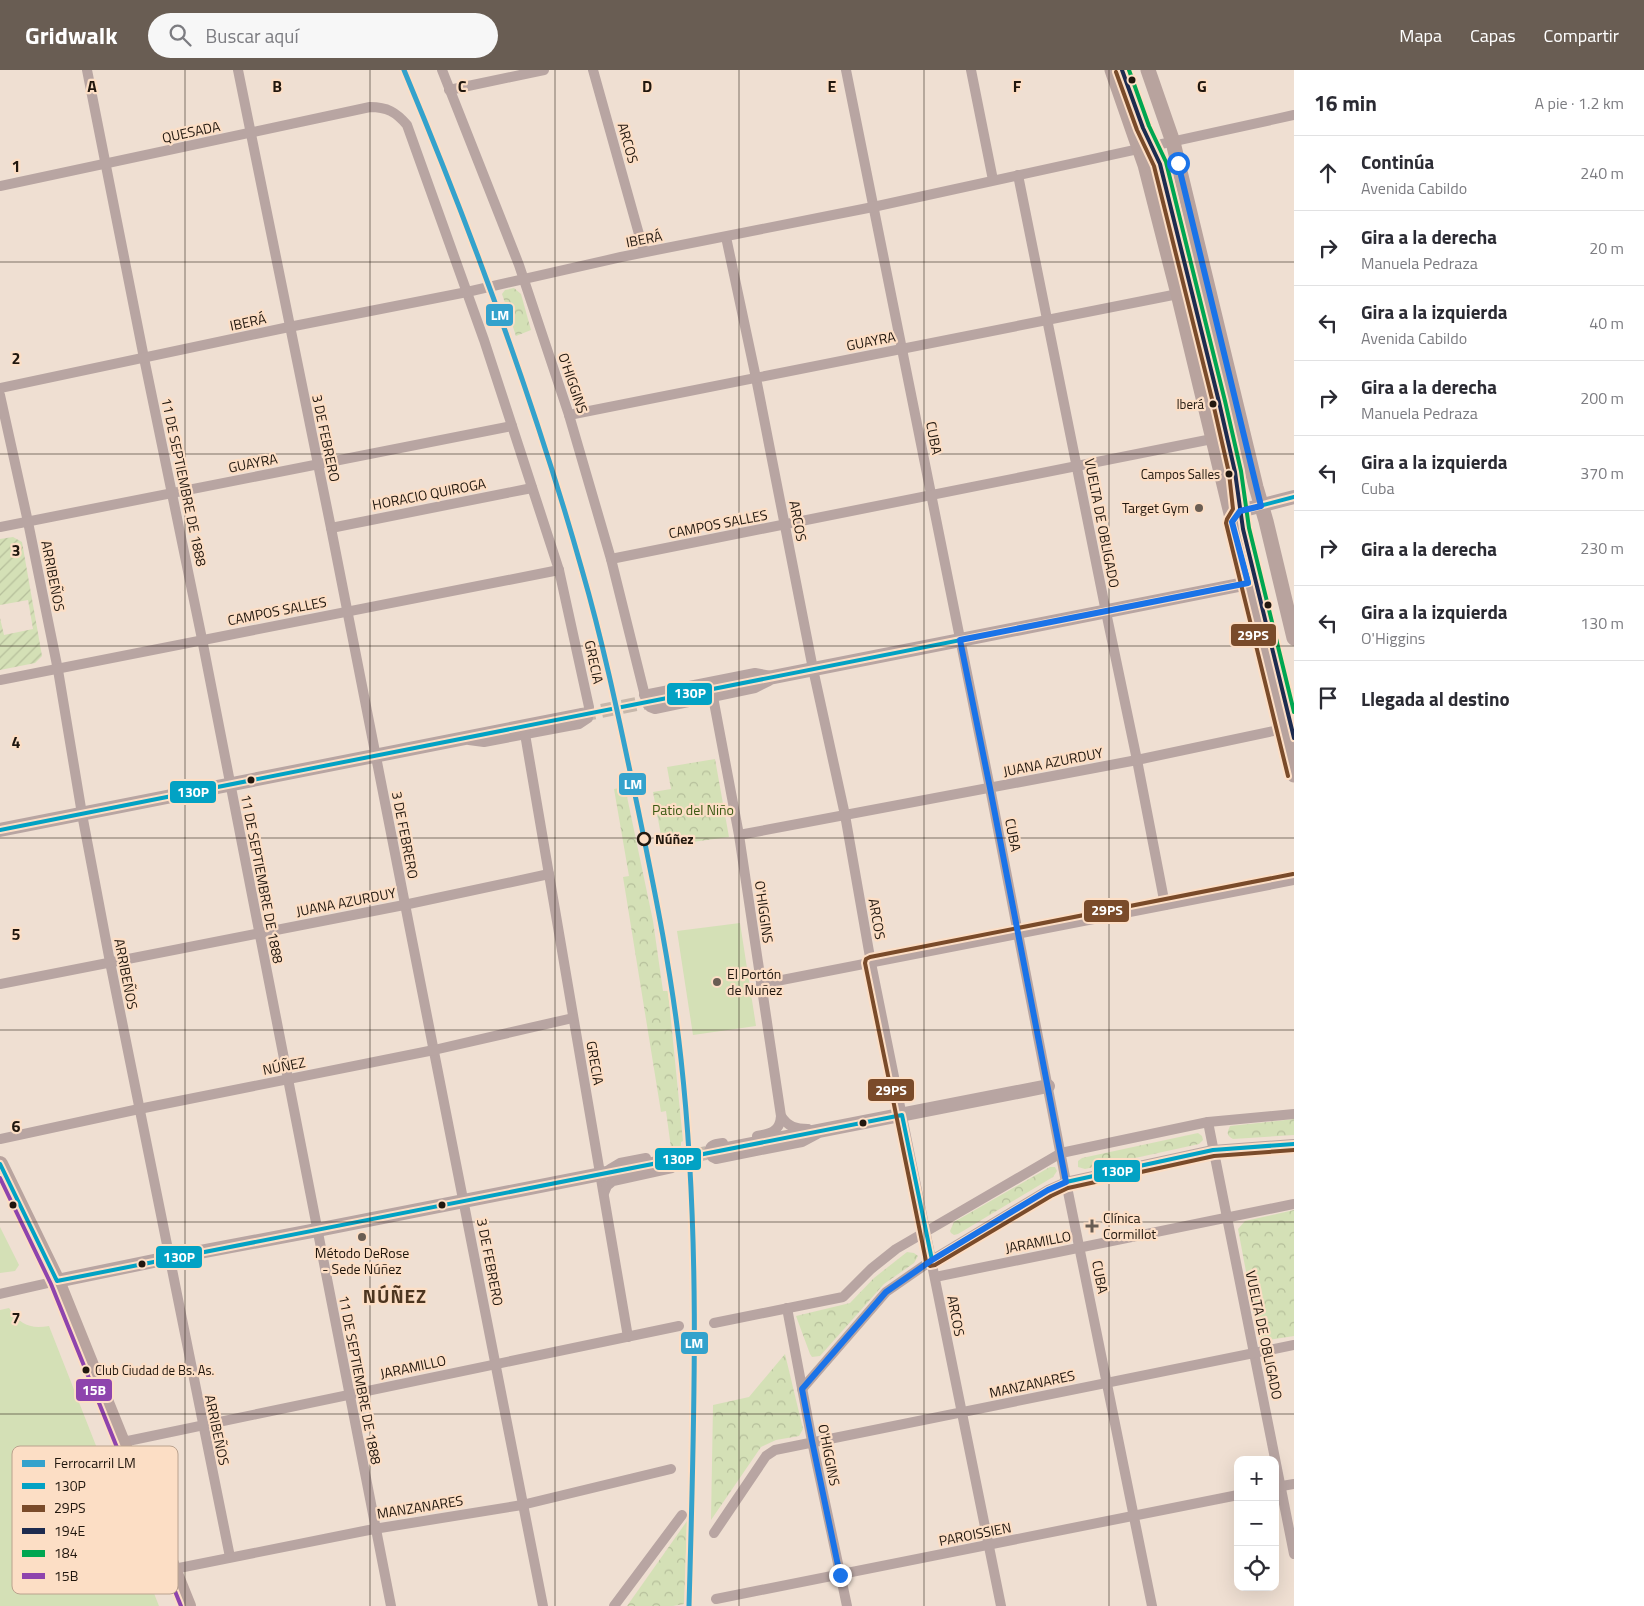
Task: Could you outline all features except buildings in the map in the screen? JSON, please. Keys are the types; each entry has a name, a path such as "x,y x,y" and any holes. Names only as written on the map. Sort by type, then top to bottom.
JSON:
{"main road":[{"path":"1112,70 1140,150 1178,294 1294,775"},
{"path":"1148,70 1173,142 1294,638"},
{"path":"0,1164 57,1281 125,1446"},
{"path":"178,1580 188,1606"}],"street":[{"name":"11 DE SEPTIEMBRE DE 1888","path":"88,70 144,358 202,639 374,1528 391,1606"},
{"name":"3 DE FEBRERO","path":"238,70 331,528 543,1606"},
{"name":"O'HIGGINS","path":"442,70 523,279 569,416 652,701"},
{"path":"450,90 544,70"},
{"name":"ARCOS","path":"593,70 644,252"},
{"name":"CUBA","path":"846,70 990,788 1066,1182 1152,1606"},
{"path":"971,70 993,180"},
{"name":"QUESADA","path":"0,186 370,107 387,109"},
{"name":"GRECIA","path":"387,109 398,114 407,125 467,292 512,426 559,570 586,713"},
{"name":"IBERÁ","path":"0,388 289,327 467,292 644,252 726,237 1140,150 1294,115"},
{"name":"VUELTA DE OBLIGADO","path":"1018,175 1165,905"},
{"name":"ARCOS","path":"726,237 756,378 813,669 845,815 871,963 1001,1606"},
{"name":"GUAYRA","path":"569,416 1178,294"},
{"name":"ARRIBEÑOS","path":"0,396 58,670 82,814 110,962 164,1227 168,1258 230,1557"},
{"name":"GUAYRA","path":"0,527 512,426"},
{"name":"CAMPOS SALLES","path":"611,559 1212,439"},
{"name":"HORACIO QUIROGA","path":"331,528 532,488"},
{"path":"1232,522 1240,511 1294,497"},
{"name":"CAMPOS SALLES","path":"0,680 559,570"},
{"path":"652,701 1248,583"},
{"path":"652,701 713,697 756,688 777,677"},
{"name":"O'HIGGINS","path":"713,697 739,835 782,1116"},
{"path":"458,740 484,742 579,724 586,713"},
{"path":"0,830 586,713"},
{"name":"JUANA AZURDUY","path":"739,835 1137,760 1283,729"},
{"name":"GRECIA","path":"525,734 628,1336"},
{"name":"JUANA AZURDUY","path":"0,984 258,932 404,905 549,874"},
{"path":"761,984 1294,880"},
{"name":"NÚÑEZ","path":"0,1139 434,1050 573,1018"},
{"path":"716,1152 1048,1086"},
{"path":"714,1323 843,1296 871,1269 896,1249 1061,1154 1208,1122 1294,1114"},
{"path":"782,1116 779,1126 772,1133 713,1145 710,1148 710,1154 716,1159 802,1142 823,1130"},
{"path":"782,1116 787,1123 795,1128 823,1130"},
{"name":"VUELTA DE OBLIGADO","path":"1208,1122 1272,1456"},
{"path":"802,1389 886,1292 932,1260 1048,1190 1066,1182 1213,1150 1294,1144"},
{"path":"600,1174 620,1163 666,1154 671,1155 676,1160 675,1165 670,1170 611,1182 604,1193"},
{"path":"0,1294 168,1258 672,1160"},
{"name":"JARAMILLO","path":"935,1277 1294,1204"},
{"name":"O'HIGGINS","path":"787,1308 812,1441 847,1606"},
{"name":"JARAMILLO","path":"123,1442 680,1326"},
{"name":"MANZANARES","path":"714,1533 766,1456 775,1450 1294,1345"},
{"name":"MANZANARES","path":"178,1568 374,1528 522,1504 671,1469"},
{"path":"1279,1487 1294,1484"},
{"name":"VUELTA DE OBLIGADO","path":"1279,1491 1294,1554"},
{"name":"PAROISSIEN","path":"716,1599 1234,1496"},
{"path":"614,1606 682,1515"}],"green space":[{"path":"514,288 521,294 531,330 516,336 502,294 505,290"},
{"path":"13,537 22,542 42,656 35,663 0,670 0,618 4,635 33,629 28,600 0,605 0,539"},
{"name":"Patio del Niño","path":"715,759 729,837 663,846 653,792 671,789 667,767"},
{"path":"625,787 653,921 663,991 668,991 683,1141 681,1146 671,1148 666,1111 661,1112 623,877 629,876 614,789"},
{"name":"El Portón de Nuñez","path":"740,923 756,1026 693,1035 677,931"},
{"path":"1294,1119 1294,1135 1233,1139 1228,1134 1230,1126"},
{"path":"1198,1133 1202,1136 1203,1140 1199,1144 1085,1169 1078,1167 1078,1161 1082,1158"},
{"path":"1050,1167 1055,1167 1057,1171 1053,1177 958,1234 954,1235 951,1233 954,1222"},
{"path":"1294,1210 1294,1336 1263,1341 1258,1336 1238,1229 1245,1221"},
{"path":"0,1227 19,1265 15,1271 0,1273"},
{"path":"907,1252 918,1256 914,1263 884,1284 820,1356 812,1357 796,1316 850,1303 874,1278"},
{"path":"9,1308 21,1322 31,1326 49,1326 96,1446 12,1446 12,1594 154,1594 159,1606 0,1606 0,1310"},
{"path":"785,1354 803,1429 799,1436 776,1440 761,1447 711,1520 713,1405 749,1397"},
{"path":"687,1521 684,1604 673,1606 627,1606"}],"tunnel":[{"path":"581,715 657,700"},
{"path":"672,1160 716,1151"}],"rail line":[{"name":"LM","path":"404,70 478,255 544,443 590,600 605,659 651,871 673,996 681,1059 691,1196 694,1264 694,1401 689,1606"}],"transit line":[{"name":"194E","path":"1122,70 1143,128 1160,164 1219,402 1235,472 1243,529 1294,738"},
{"name":"184","path":"1129,70 1149,126 1166,162 1225,401 1241,471 1249,528 1294,712"},
{"name":"29PS","path":"1116,72 1137,130 1154,166 1213,403 1229,473 1233,509 1226,523 1288,776"},
{"name":"130P","path":"0,830 1249,583 1232,522 1240,511 1294,497"},
{"name":"29PS","path":"1293,874 870,957 866,959 865,963 926,1261 930,1266 935,1265 1051,1196 1068,1188 1214,1156 1294,1150"},
{"name":"130P","path":"0,1164 57,1281 902,1115 932,1260 1048,1190 1066,1182 1213,1150 1294,1144"},
{"name":"15B","path":"0,1178 51,1284 116,1446"},
{"name":"15B","path":"176,1594 181,1606"}],"place":[{"name":"Iberá","path":"1213,404"},
{"name":"Campos Salles","path":"1229,474"},
{"name":"Target Gym","path":"1199,508"},
{"name":"Núñez","path":"644,839"},
{"name":"El Portón de Nuñez","path":"717,982"},
{"name":"Clínica Cormillot","path":"1092,1226"},
{"name":"Método DeRose - Sede Núñez","path":"362,1237"},
{"name":"Club Ciudad de Bs. As.","path":"86,1370"}],"district":[{"name":"NÚÑEZ","path":"395,1296"}],"route":[{"path":"840,1575 802,1389 886,1292 932,1260 1048,1190 1066,1182 960,640 1248,583 1232,522 1240,511 1261,506 1178,163"}]}
